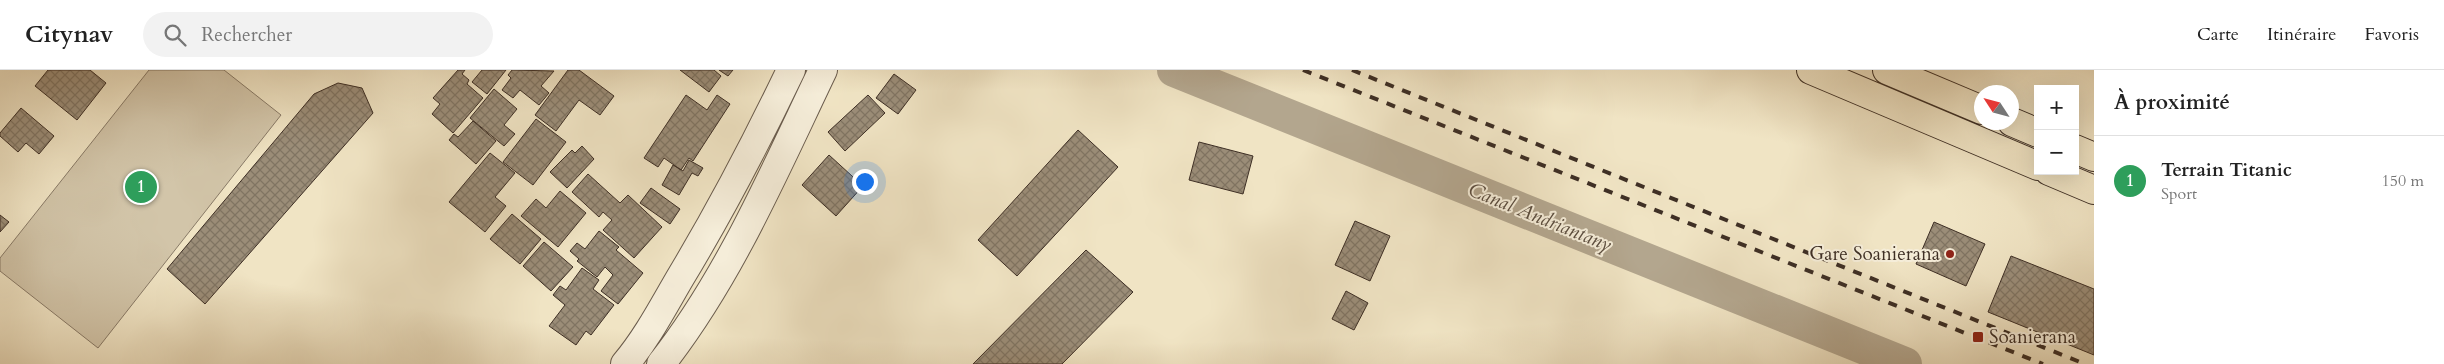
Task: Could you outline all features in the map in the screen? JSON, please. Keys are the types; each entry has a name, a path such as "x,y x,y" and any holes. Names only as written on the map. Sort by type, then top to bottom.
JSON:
{"main road":[{"path":"1811,70 2034,164"},
{"path":"1886,70 1974,107"},
{"path":"2019,125 2034,132"},
{"path":"2079,152 2094,158"},
{"path":"2058,175 2094,190"}],"street":[{"path":"626,364 643,341 710,228 791,70"},
{"path":"661,364 688,325 748,223 823,70"}],"shaded area":[{"path":"149,70 224,70 281,115 98,348 0,271 0,258"}],"building":[{"path":"48,70 90,70 106,83 77,120 35,86"},
{"path":"458,70 465,70 462,74 469,80 467,84 483,98 453,133 432,114 440,104 433,98"},
{"path":"482,70 506,70 487,94 472,82"},
{"path":"512,70 554,71 541,86 549,93 539,105 520,90 513,98 502,90 511,78 508,75"},
{"path":"568,70 579,70 614,96 600,115 579,100 556,131 535,115"},
{"path":"680,70 714,70 721,76 709,92"},
{"path":"719,70 733,70 728,76"},
{"path":"894,74 916,90 898,114 876,98"},
{"path":"338,83 362,88 373,113 205,304 167,269 314,94"},
{"path":"494,89 517,109 504,125 515,134 504,146 470,118"},
{"path":"686,95 707,110 717,95 730,104 693,161 689,158 681,170 664,158 658,167 644,158"},
{"path":"868,95 885,113 845,151 828,132"},
{"path":"21,108 54,136 39,154 26,143 18,152 0,136 0,133"},
{"path":"536,119 566,142 533,185 503,162"},
{"path":"473,121 496,141 476,164 449,140 454,134 458,137"},
{"path":"1078,130 1118,167 1017,276 978,240"},
{"path":"1199,142 1253,156 1243,194 1189,180"},
{"path":"582,146 594,159 567,188 550,172 572,150 575,153"},
{"path":"490,153 515,173 495,197 506,206 485,232 449,202"},
{"path":"829,155 863,186 836,216 802,185"},
{"path":"689,160 703,168 698,176 692,173 679,195 662,185 673,165 683,171"},
{"path":"588,174 620,203 628,195 662,227 634,258 603,230 612,220 603,212 599,217 572,192"},
{"path":"651,188 680,209 670,224 640,203"},
{"path":"560,191 586,213 558,247 521,216 536,199 546,208"},
{"path":"512,214 541,239 520,264 490,239"},
{"path":"0,215 9,222 0,232"},
{"path":"1355,221 1390,236 1370,281 1335,265"},
{"name":"Gare Soanierana","path":"1934,222 1985,244 1966,286 1916,264"},
{"path":"599,231 619,247 616,250 643,273 618,304 601,291 613,275 605,267 597,277 577,261 579,259 570,251 577,243 585,249"},
{"path":"544,242 573,267 551,291 523,266"},
{"path":"1086,250 1133,292 1062,364 973,364"},
{"path":"2011,256 2094,289 2094,355 1988,312"},
{"path":"582,268 599,280 593,289 614,305 591,335 586,331 576,345 549,326 565,305 553,295 560,286 566,290"},
{"path":"1346,291 1368,303 1354,330 1332,319"}],"waterway":[{"name":"Canal Andriantany","path":"1174,70 1905,364"}],"railway":[{"path":"1303,70 2043,364"},
{"path":"1352,70 2085,364"}],"place":[{"name":"Terrain Titanic","path":"141,187"},
{"name":"Gare Soanierana","path":"1950,254"},
{"name":"Soanierana","path":"1978,337"}]}
